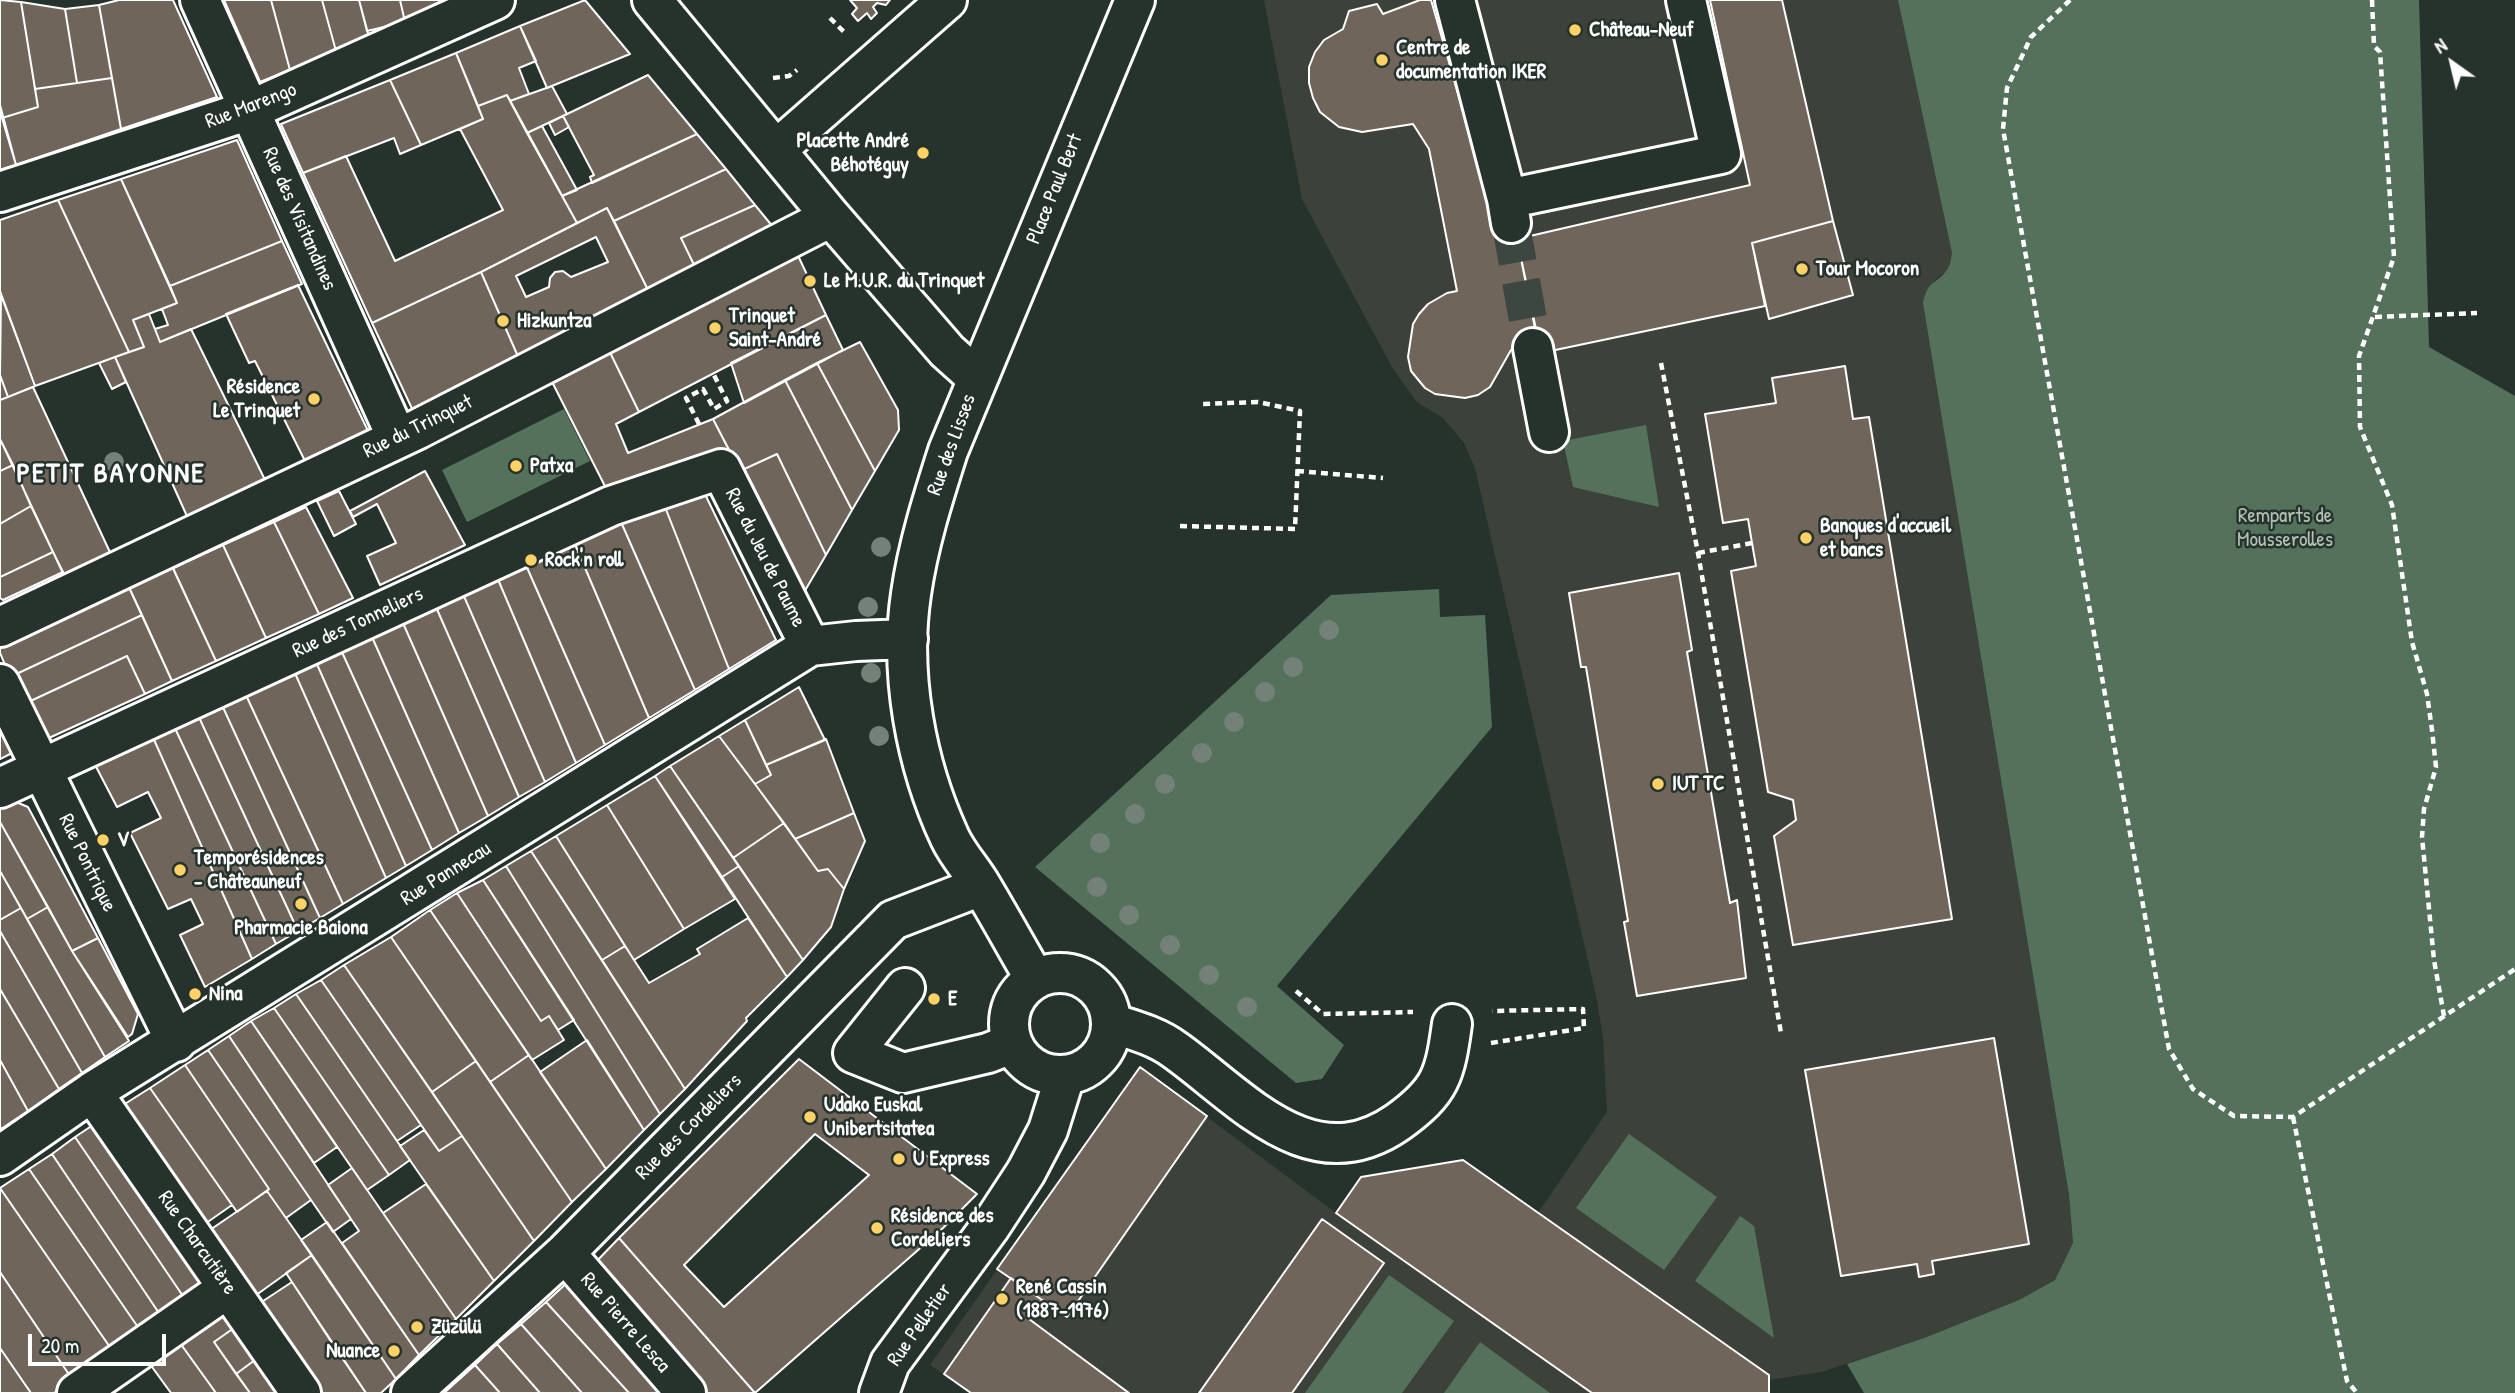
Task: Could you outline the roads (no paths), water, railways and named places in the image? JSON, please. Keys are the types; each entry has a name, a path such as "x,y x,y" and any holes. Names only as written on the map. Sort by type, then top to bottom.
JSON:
{"street":[{"name":"Rue des Visitandines","path":"200,0 397,438"},
{"name":"Rue Marengo","path":"0,192 250,110 495,0"},
{"name":"Rue des Lisses","path":"652,0 831,217 947,351 977,378 948,450 925,525 911,596 908,639 911,706 928,782 951,841 981,886 1035,979"},
{"path":"776,150 947,0"},
{"name":"Place Paul Bert","path":"977,378 1135,0"},
{"path":"1455,0 1509,212 1721,154 1686,0"},
{"name":"Rue du Trinquet","path":"0,627 397,438 831,217"},
{"path":"1533,348 1549,432"},
{"name":"Rue du Jeu de Paume","path":"721,470 810,646"},
{"name":"Rue des Tonneliers","path":"0,788 611,506 721,470"},
{"name":"Rue Pannecau","path":"0,1156 92,1092 810,646 908,639"},
{"name":"Rue Pontrique","path":"0,684 176,1042"},
{"name":"Rue des Cordeliers","path":"411,1393 565,1253 893,920 981,886"},
{"path":"1051,973 1069,973 1085,979 1099,990 1108,1005 1111,1023 1108,1042 1099,1059 1083,1070 1065,1076 1048,1075 1033,1069 1020,1058 1011,1044 1008,1026 1011,1007 1020,991 1035,979 1051,973"},
{"path":"905,988 853,1053 903,1073 988,1053 1011,1044"},
{"path":"1111,1023 1156,1038 1273,1124 1295,1136 1318,1142 1352,1141 1374,1136 1419,1106 1435,1089 1444,1072 1452,1024"},
{"name":"Rue Pelletier","path":"880,1393 890,1363 990,1227 1026,1172 1048,1130 1065,1076"},
{"name":"Rue Charcutière","path":"92,1092 301,1393"},
{"name":"Rue Pierre Lesca","path":"565,1253 686,1393"},
{"path":"77,1393 228,1288"}],"tunnel":[{"path":"1511,225 1533,348"}],"place":[{"name":"Château-Neuf","path":"1575,30"},
{"name":"Centre de documentation IKER","path":"1382,60"},
{"name":"Placette André Béhotéguy","path":"923,153"},
{"name":"Tour Mocoron","path":"1802,269"},
{"name":"Le M.U.R. du Trinquet","path":"810,281"},
{"name":"Hizkuntza","path":"503,321"},
{"name":"Trinquet Saint-André","path":"715,328"},
{"name":"Résidence Le Trinquet","path":"314,399"},
{"name":"Patxa","path":"516,466"},
{"name":"Banques d'accueil et bancs","path":"1806,538"},
{"name":"Rock'n roll","path":"531,560"},
{"name":"IUT TC","path":"1658,784"},
{"name":"V","path":"103,840"},
{"name":"Temporésidences - Châteauneuf","path":"180,870"},
{"name":"Pharmacie Baiona","path":"301,904"},
{"name":"Nina","path":"195,994"},
{"name":"E","path":"934,999"},
{"name":"Udako Euskal Unibertsitatea","path":"810,1117"},
{"name":"U Express","path":"899,1159"},
{"name":"Résidence des Cordeliers","path":"877,1228"},
{"name":"René Cassin (1887-1976)","path":"1002,1299"},
{"name":"Züzülü","path":"417,1327"},
{"name":"Nuance","path":"394,1351"}],"district":[{"name":"PETIT BAYONNE","path":"111,475"}],"park label":[{"name":"Remparts de Mousserolles","path":"2285,528"}]}
